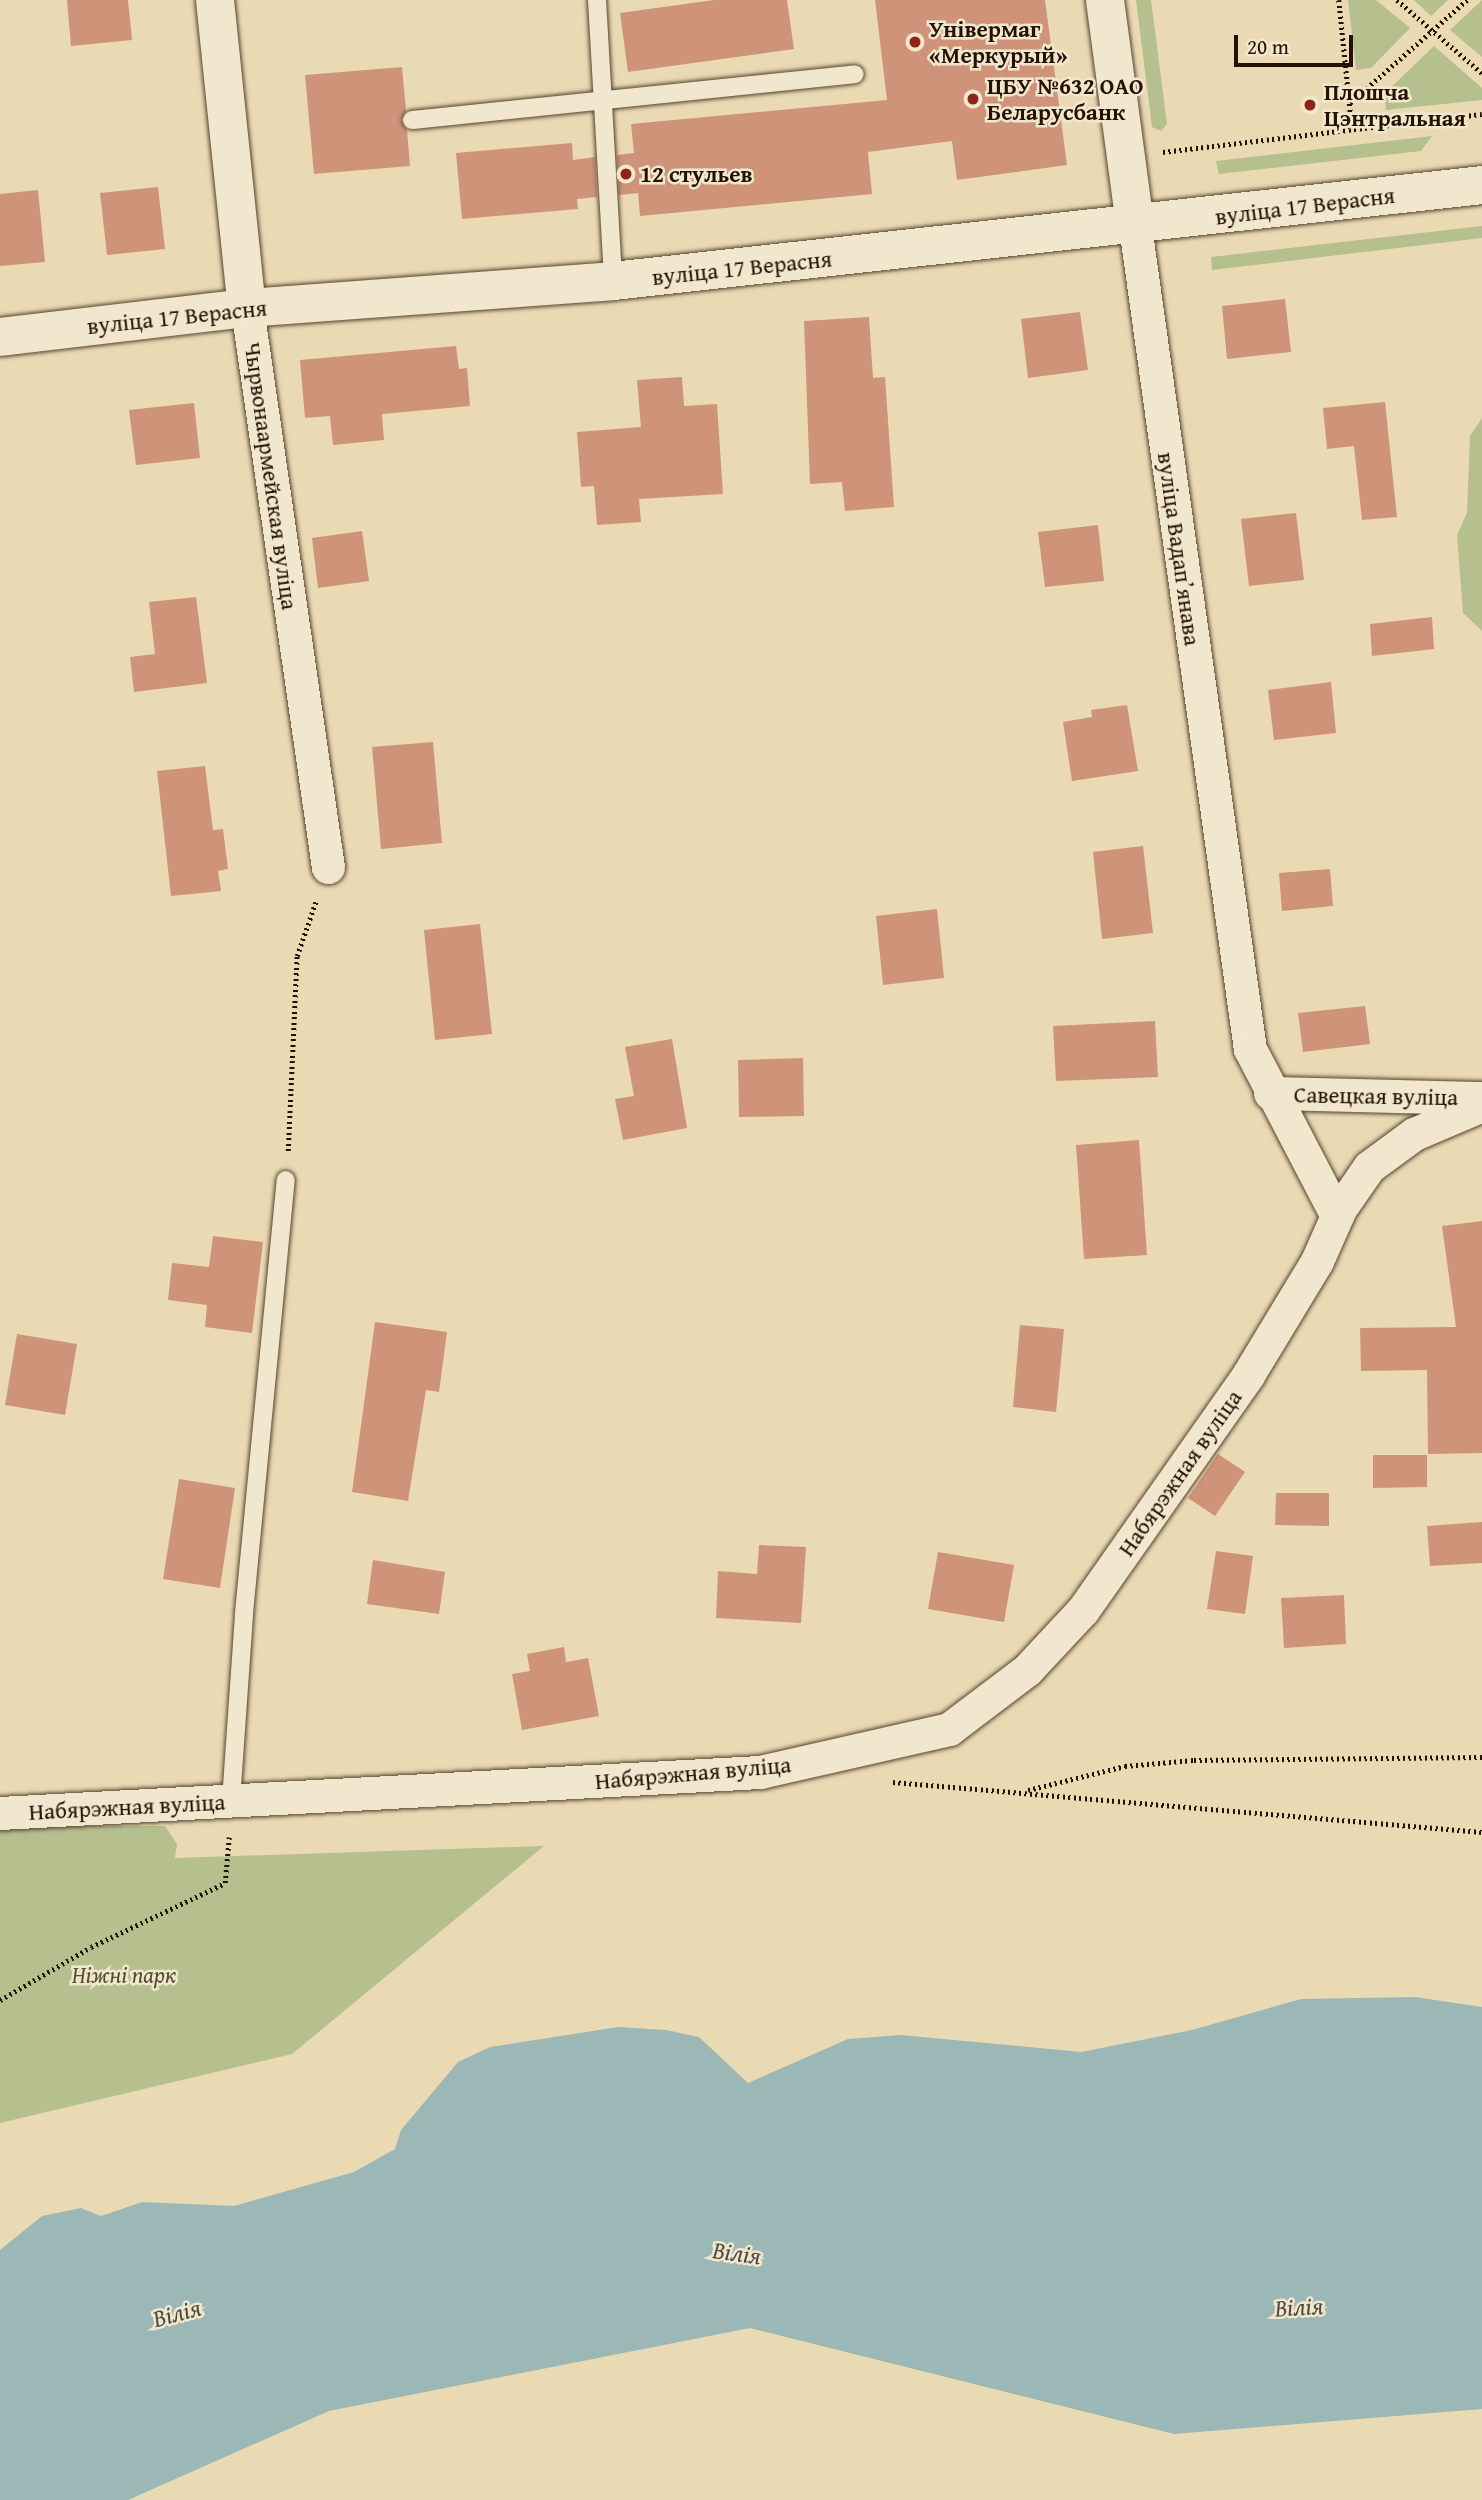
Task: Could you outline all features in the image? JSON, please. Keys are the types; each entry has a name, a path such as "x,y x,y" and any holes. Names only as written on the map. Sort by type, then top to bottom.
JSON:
{"street":[{"name":"Чырвонаармейская вуліца","path":"215,0 247,308 328,867"},
{"name":"вуліца Вадапʼянава","path":"1105,0 1241,996 1250,1049 1270,1093"},
{"name":"вуліца 17 Верасня","path":"0,337 247,308 613,281 1135,226 1482,185"},
{"name":"Савецкая вуліца","path":"1270,1093 1482,1098"},
{"path":"1270,1093 1336,1216"},
{"name":"Набярэжная вуліца","path":"0,1813 760,1772 949,1729 1027,1670 1083,1610 1248,1375 1317,1261 1336,1216 1369,1167 1413,1134 1482,1105"}],"lane":[{"path":"597,0 600,101 613,281"},
{"path":"412,120 855,74"},
{"path":"231,1801 244,1612 286,1180"}],"path":[{"path":"1339,0 1352,129"},
{"path":"1397,0 1482,73"},
{"path":"1350,103 1467,0"},
{"path":"1174,150 1482,114"},
{"path":"286,1180 297,956 328,867"},
{"path":"1023,1791 1125,1766 1194,1760 1482,1757"},
{"path":"885,1781 1482,1832"},
{"path":"0,2000 91,1947 226,1883 231,1801"}],"green space":[{"path":"1136,0 1151,0 1167,124 1161,131 1152,127"},
{"path":"1348,0 1376,0 1410,28 1371,68 1356,70"},
{"path":"1414,0 1448,0 1431,16"},
{"path":"1482,0 1482,57 1450,30"},
{"path":"1434,46 1482,88 1482,100 1386,110 1384,94"},
{"path":"1432,136 1421,151 1219,174 1216,161"},
{"path":"1482,226 1482,238 1212,270 1211,257"},
{"path":"1482,418 1482,631 1463,613 1457,535 1467,513 1470,436"},
{"name":"Ніжні парк","path":"0,1826 165,1826 177,1844 175,1858 544,1846 292,2054 0,2123"}],"water":[{"name":"Вілія","path":"1415,1997 1482,2007 1482,2409 1174,2434 750,2328 329,2411 128,2500 0,2500 0,2250 42,2216 81,2208 101,2216 142,2202 234,2206 354,2172 395,2149 401,2130 458,2062 490,2047 618,2027 666,2030 699,2037 748,2083 848,2039 901,2035 1081,2052 1192,2030 1301,1999"}],"building":[{"path":"67,0 128,0 132,40 71,46"},
{"path":"714,0 787,0 794,49 628,72 620,13"},
{"path":"875,0 1045,0 1067,165 957,180 952,141 868,152 872,194 640,216 638,193 619,195 617,155 634,153 631,124 887,100"},
{"path":"402,67 406,111 401,120 407,130 410,166 314,174 305,75"},
{"path":"572,143 573,160 595,157 597,197 577,199 578,209 462,219 456,153"},
{"path":"158,187 165,249 107,255 100,193"},
{"path":"38,190 45,262 0,266 0,194"},
{"path":"1285,299 1291,352 1227,359 1222,306"},
{"path":"1080,312 1088,370 1028,378 1021,319"},
{"path":"869,317 873,378 885,377 894,507 845,511 842,482 810,484 804,321"},
{"path":"456,346 459,369 467,368 470,406 382,414 384,440 333,445 330,416 305,418 300,360"},
{"path":"682,377 684,406 717,404 723,494 639,499 641,522 597,525 594,486 581,487 577,432 641,427 637,380"},
{"path":"1385,402 1397,517 1362,520 1354,446 1327,449 1323,408"},
{"path":"194,403 200,458 136,465 129,410"},
{"path":"1296,513 1304,580 1249,586 1241,519"},
{"path":"1098,525 1104,581 1045,587 1038,532"},
{"path":"362,531 369,581 318,588 312,538"},
{"path":"196,597 207,683 134,692 130,657 155,654 149,602"},
{"path":"1432,617 1434,649 1372,656 1370,624"},
{"path":"1331,682 1336,733 1274,740 1268,690"},
{"path":"1127,705 1138,771 1072,781 1063,722 1092,717 1091,710"},
{"path":"433,742 442,843 381,849 372,747"},
{"path":"205,766 213,830 223,829 228,869 218,871 221,891 171,896 157,771"},
{"path":"1143,846 1153,933 1102,939 1093,852"},
{"path":"1330,869 1333,906 1282,911 1279,873"},
{"path":"937,909 944,978 883,985 876,916"},
{"path":"480,924 492,1034 435,1040 424,930"},
{"path":"1365,1006 1370,1044 1303,1052 1298,1013"},
{"path":"1155,1021 1158,1077 1056,1081 1053,1026"},
{"path":"672,1039 687,1128 623,1140 615,1099 634,1096 625,1047"},
{"path":"803,1058 804,1116 739,1117 738,1060"},
{"path":"1139,1140 1147,1255 1084,1259 1076,1145"},
{"path":"1482,1221 1482,1453 1428,1454 1427,1370 1361,1371 1360,1328 1456,1327 1442,1226"},
{"path":"213,1236 263,1242 252,1333 205,1327 207,1305 168,1300 172,1263 209,1267"},
{"path":"375,1322 447,1332 439,1392 426,1390 408,1501 352,1492"},
{"path":"1020,1325 1064,1329 1056,1412 1013,1407"},
{"path":"17,1334 77,1344 65,1415 5,1405"},
{"path":"1218,1454 1245,1472 1215,1516 1188,1498"},
{"path":"1373,1455 1427,1455 1427,1487 1373,1488"},
{"path":"179,1479 235,1488 220,1588 163,1579"},
{"path":"1276,1493 1329,1493 1329,1526 1275,1525"},
{"path":"1482,1522 1482,1563 1430,1566 1427,1526"},
{"path":"759,1545 806,1547 801,1623 716,1618 718,1571 757,1574"},
{"path":"1216,1551 1253,1556 1245,1614 1207,1609"},
{"path":"938,1552 1014,1565 1004,1622 928,1609"},
{"path":"373,1560 445,1572 439,1614 367,1604"},
{"path":"1344,1595 1346,1644 1284,1648 1281,1598"},
{"path":"564,1647 566,1662 588,1658 599,1716 522,1730 512,1674 530,1671 527,1654"}],"place":[{"name":"Універмаг «Меркурый»","path":"915,42"},
{"name":"ЦБУ №632 ОАО Беларусбанк","path":"973,99"},
{"name":"Плошча Цэнтральная","path":"1310,105"},
{"name":"12 стульев","path":"626,174"}]}
